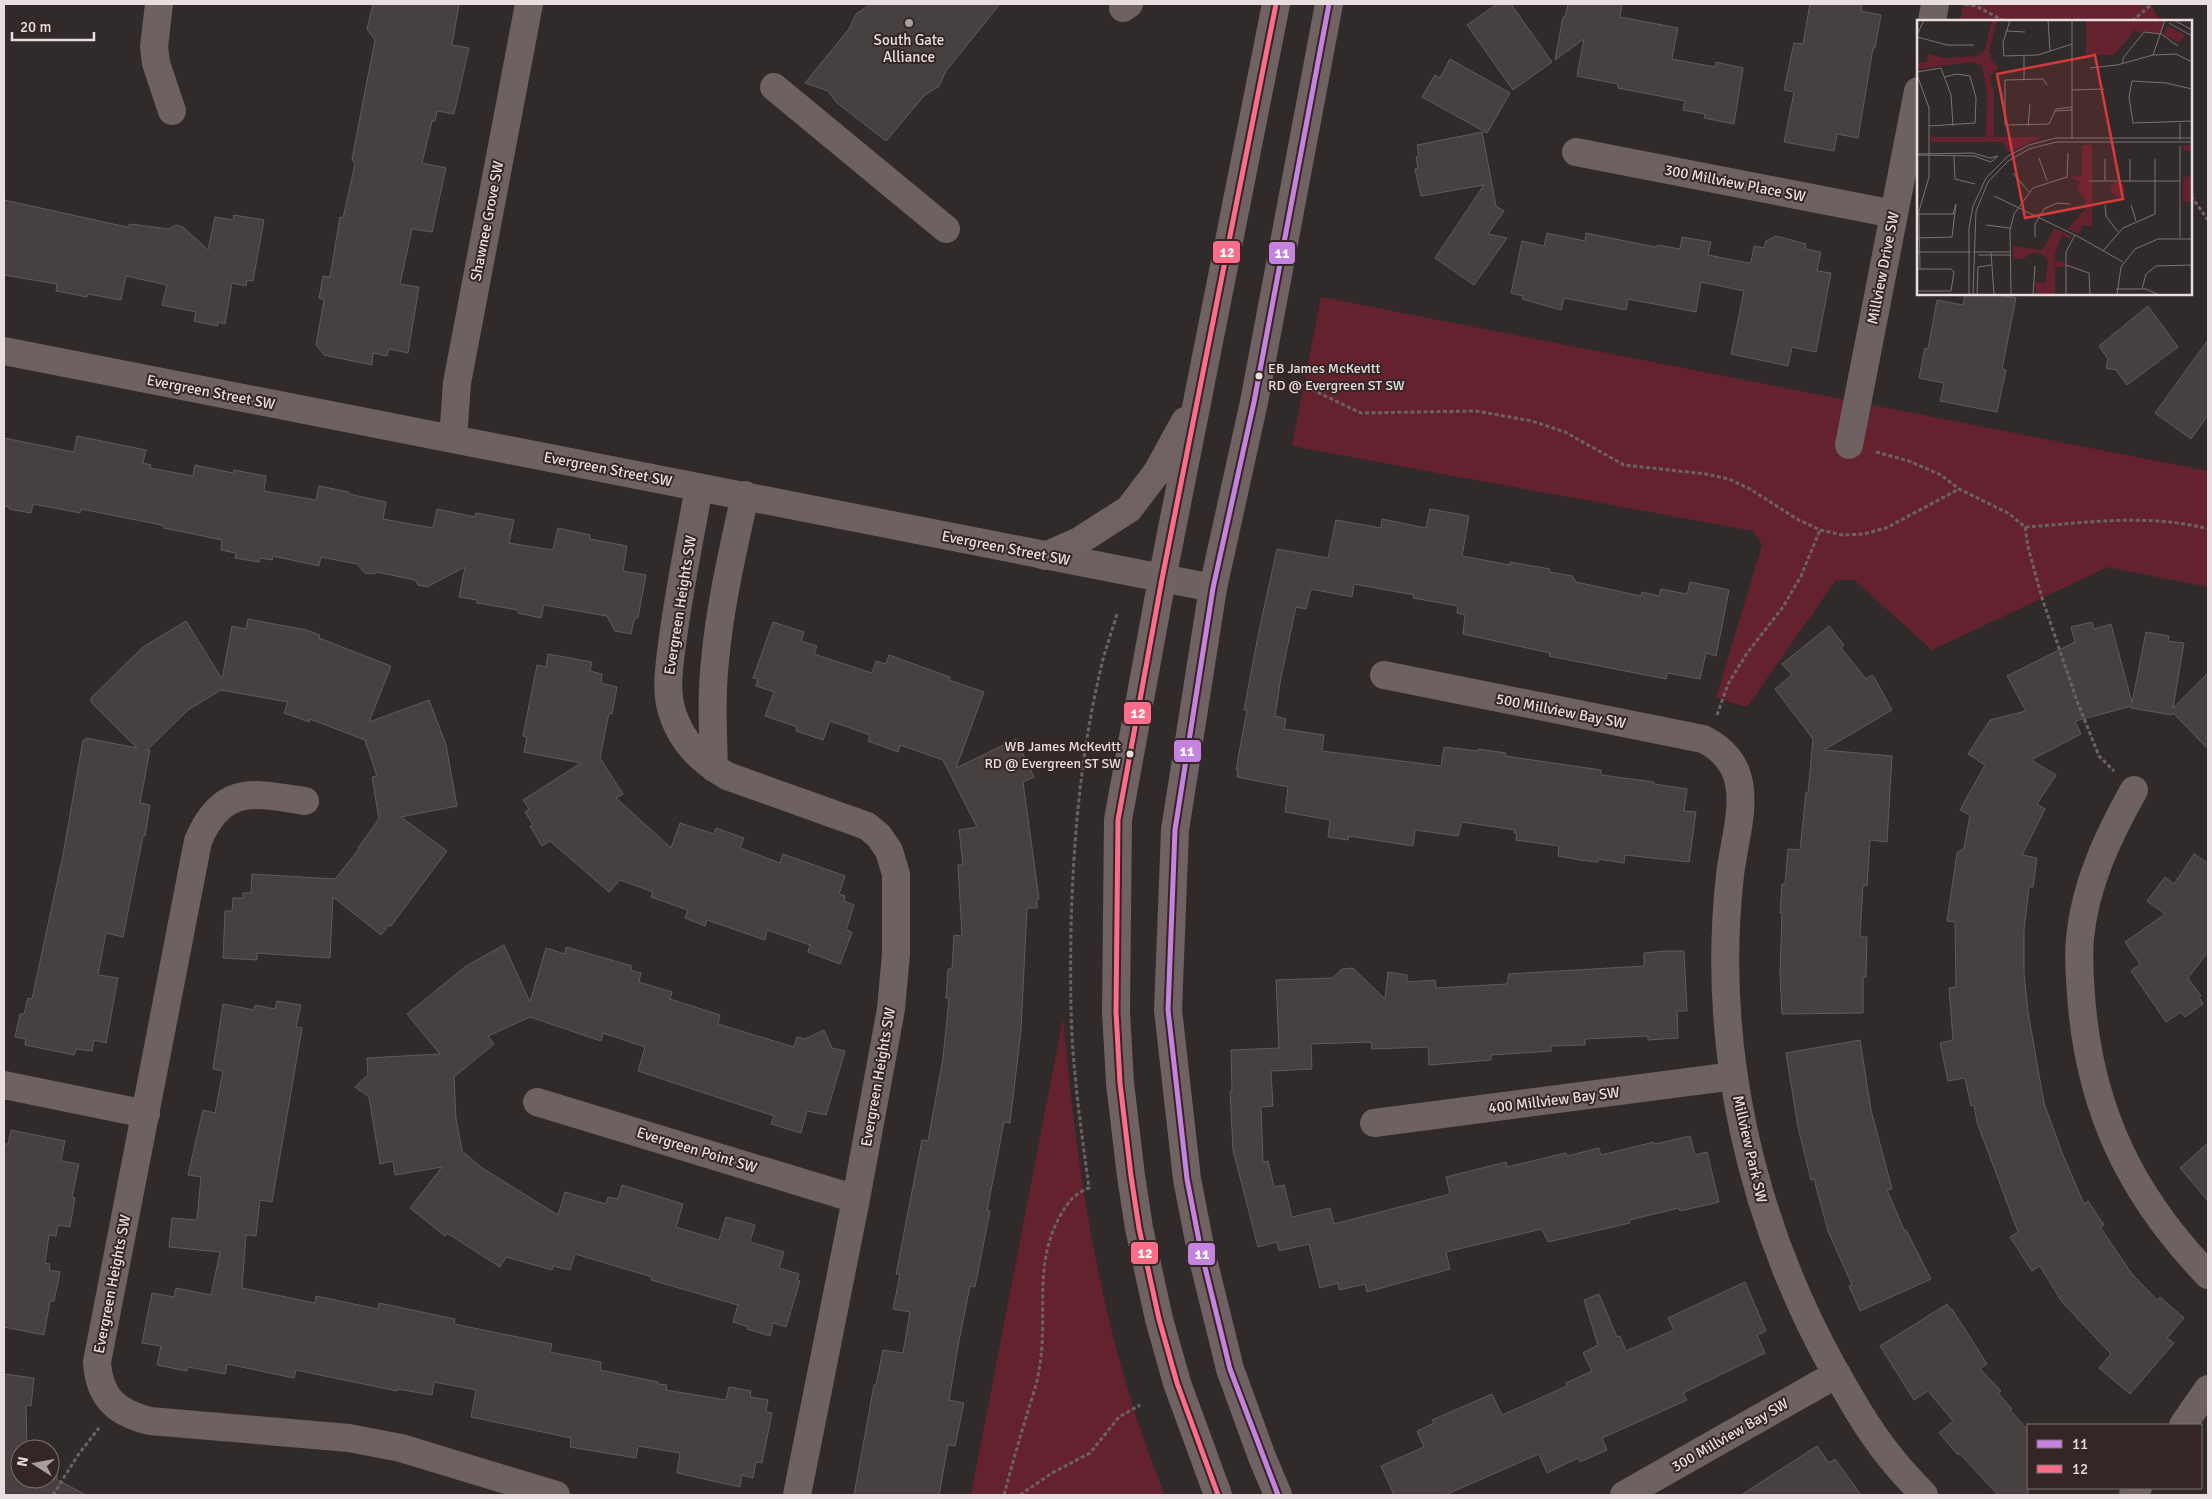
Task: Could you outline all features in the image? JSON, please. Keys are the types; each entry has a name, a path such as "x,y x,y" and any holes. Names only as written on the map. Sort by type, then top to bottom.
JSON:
{"main road":[{"path":"1218,1495 1177,1383 1159,1319 1139,1228 1122,1093 1116,1012 1118,820 1162,579 1276,4"},
{"path":"1278,1495 1230,1369 1201,1251 1187,1179 1168,1010 1176,830 1213,588 1254,402 1329,4"},
{"path":"1046,556 1080,541 1129,509 1157,472 1199,396"}],"street":[{"path":"159,4 154,47 156,63 172,111"},
{"name":"Shawnee Grove SW","path":"453,439 457,383 529,4"},
{"path":"1932,20 1935,4"},
{"path":"774,88 946,229"},
{"name":"Millview Drive SW","path":"1849,445 1917,96"},
{"name":"300 Millview Place SW","path":"1576,152 1894,214"},
{"name":"Evergreen Street SW","path":"4,352 1213,588"},
{"name":"Evergreen Heights SW","path":"699,487 677,604 668,690 673,716 685,741 690,748 727,776 867,826 879,836 889,851 896,874 896,954 879,1079 797,1495"},
{"path":"714,768 712,715 715,660 725,594 744,496"},
{"name":"500 Millview Bay SW","path":"1384,675 1704,739 1721,750 1731,762"},
{"name":"Millview Park SW","path":"1731,762 1740,780 1741,797 1730,877 1727,927 1727,986 1734,1076 1753,1176 1770,1228 1812,1328 1856,1407 1890,1458 1924,1495"},
{"path":"2134,790 2113,827 2093,876 2086,902 2080,939 2083,1025 2096,1084 2109,1126 2121,1154 2144,1197 2178,1244 2208,1275"},
{"name":"Evergreen Heights SW","path":"305,801 247,794 232,799 215,811 204,826 198,841 97,1362 102,1387 115,1405 124,1413 150,1421 317,1434 401,1448 556,1495"},
{"name":"400 Millview Bay SW","path":"1374,1123 1734,1076"},
{"path":"4,1085 146,1114"},
{"name":"Evergreen Point SW","path":"537,1102 856,1199"},
{"name":"300 Millview Bay SW","path":"1624,1495 1837,1374"},
{"path":"2184,1424 2208,1389"}],"path":[{"path":"1964,4 1976,6 2002,20"},
{"path":"2133,20 2152,4"},
{"path":"2192,197 2208,220"},
{"path":"1300,384 1361,413 1476,411 1532,420 1565,432 1624,464 1706,474 1729,479 1750,489 1820,530 1843,535 1864,534 1886,528 1959,489"},
{"path":"1849,445 1909,461 1941,475 1959,489 2008,513 2025,527 2028,547 2042,598 2099,756 2134,790"},
{"path":"2025,527 2140,520 2178,523 2208,529"},
{"path":"1704,739 1721,708 1728,684 1783,607 1801,576 1820,530"},
{"path":"1004,1495 1039,1372 1043,1344 1043,1270 1050,1239 1070,1200 1077,1193 1089,1188 1077,1095 1071,1008 1073,902 1078,803 1100,672 1117,614"},
{"path":"1020,1495 1052,1473 1090,1453 1119,1417 1140,1404"},
{"path":"52,1495 78,1455 86,1447 115,1405"}],"shaded area":[{"path":"1963,4 2150,4 2160,20 1960,20"},
{"path":"1321,297 2208,471 2208,587 2108,567 1932,650 1854,580 1836,580 1747,707 1716,698 1762,545 1753,531 1292,446"},
{"path":"1063,1018 1076,1140 1096,1261 1125,1379 1143,1437 1165,1495 971,1495"}],"building":[{"path":"373,4 459,4 452,45 469,48 454,114 437,111 435,121 432,121 422,163 446,168 432,232 412,229 400,284 419,287 408,353 389,349 387,356 373,353 372,365 324,355 316,345 324,300 319,298 323,276 330,277 340,217 343,218 355,164 352,159 375,40 367,29"},
{"name":"South Gate Alliance","path":"871,4 1000,4 946,71 939,86 924,96 886,141 836,102 828,91 805,83 849,29 856,14"},
{"path":"1497,4 1511,4 1552,62 1513,90 1467,25"},
{"path":"1568,4 1622,4 1620,17 1678,28 1672,59 1715,67 1716,62 1743,68 1734,124 1704,118 1705,114 1683,110 1685,101 1618,88 1618,84 1577,76 1584,39 1555,60 1563,17 1565,17"},
{"path":"1810,4 1862,4 1861,11 1881,15 1875,48 1873,48 1858,138 1837,134 1834,151 1784,142 1794,92 1784,90 1794,43 1803,44"},
{"path":"1450,59 1510,93 1487,133 1422,97 1435,75 1440,78"},
{"path":"1482,132 1496,206 1504,211 1488,234 1507,238 1474,285 1435,258 1484,185 1421,196 1415,169 1418,168 1416,157 1419,156 1417,145"},
{"path":"4,200 127,227 130,224 169,229 176,225 183,227 208,250 215,217 233,220 234,215 264,220 253,281 247,280 246,286 232,283 225,324 218,322 218,326 194,321 196,312 162,305 167,285 126,276 121,300 88,294 87,297 56,291 57,284 4,275"},
{"path":"1547,233 1585,241 1586,233 1655,247 1658,245 1680,249 1682,237 1711,242 1708,255 1749,263 1751,262 1754,246 1764,248 1766,241 1776,236 1806,244 1805,249 1821,252 1817,271 1831,273 1816,352 1792,347 1788,366 1731,354 1744,291 1701,282 1696,312 1628,299 1626,310 1564,298 1561,310 1522,299 1523,296 1511,293 1522,241 1544,246"},
{"path":"1965,295 2000,295 2016,298 2002,369 2006,370 1997,412 1940,401 1944,383 1919,378 1925,348 1928,349 1937,300 1963,305"},
{"path":"2148,306 2178,347 2127,385 2116,370 2106,368 2108,359 2099,346"},
{"path":"2208,340 2208,415 2191,439 2155,413"},
{"path":"77,436 146,450 143,463 151,465 150,468 193,476 195,465 233,473 234,470 266,476 264,491 316,500 319,486 386,502 383,519 433,528 437,509 475,517 476,513 514,520 509,543 553,550 558,528 590,535 590,539 627,546 623,571 646,575 638,617 634,620 631,634 615,631 607,616 544,605 541,618 518,613 518,610 477,603 477,600 459,597 465,567 427,587 418,585 415,580 377,572 374,574 365,573 357,564 321,557 319,566 273,556 272,560 260,558 259,562 235,558 236,553 221,550 222,540 164,528 162,525 81,509 80,513 33,504 31,513 9,509 10,507 4,506 4,438 74,452"},
{"path":"1430,509 1469,516 1462,556 1510,565 1510,562 1550,569 1549,572 1572,576 1576,582 1641,596 1642,592 1659,596 1661,589 1687,594 1690,582 1729,590 1716,656 1706,653 1700,679 1667,673 1666,679 1549,656 1550,653 1463,634 1465,615 1457,613 1458,606 1413,598 1414,595 1354,584 1352,597 1311,589 1306,609 1296,607 1281,677 1275,716 1286,719 1284,729 1324,735 1322,751 1441,766 1444,747 1478,751 1478,749 1506,753 1505,756 1601,770 1601,775 1654,782 1654,784 1687,789 1684,811 1696,812 1689,862 1625,855 1624,863 1598,859 1598,862 1580,860 1558,856 1559,846 1516,840 1517,833 1514,833 1515,830 1462,822 1458,836 1415,830 1413,846 1349,836 1348,840 1328,837 1330,820 1285,812 1288,787 1237,777 1238,770 1236,770 1247,710 1244,710 1277,549 1328,558 1336,520 1381,528 1382,519 1426,528"},
{"path":"248,619 306,630 320,635 319,638 391,666 369,722 429,700 446,745 457,806 401,817 447,851 391,926 389,925 381,935 333,897 330,958 257,953 257,960 223,958 225,911 232,911 233,898 243,898 243,893 251,893 252,874 335,879 359,849 379,819 372,777 377,776 365,740 310,719 309,722 284,713 288,702 221,690 188,710 147,750 150,750 140,803 150,805 145,836 143,836 123,937 106,933 98,975 118,978 106,1043 94,1040 92,1051 76,1049 74,1055 25,1045 26,1039 15,1037 20,1014 24,1014 28,998 32,999 63,855 83,740 86,740 86,738 137,748 91,702 91,698 143,647 186,621 222,679 232,626 246,629"},
{"path":"773,622 804,632 801,641 817,646 814,654 872,673 876,661 886,664 889,655 950,677 949,680 984,692 956,768 1016,739 1034,777 1023,782 1039,899 1037,899 1037,908 1027,908 1021,1030 1010,1123 1004,1122 987,1211 990,1211 975,1287 970,1286 958,1346 949,1400 964,1403 955,1446 948,1445 939,1495 854,1495 874,1385 876,1385 883,1350 903,1353 910,1312 893,1309 900,1274 896,1274 922,1140 928,1141 943,1058 949,998 946,998 948,969 952,969 954,935 962,936 958,865 963,865 959,830 977,827 943,760 900,745 898,752 868,741 870,735 830,721 823,740 796,731 797,727 765,716 774,692 756,686 758,679 753,678"},
{"path":"2092,622 2094,629 2111,624 2132,703 2146,632 2169,636 2168,641 2184,643 2173,708 2208,673 2208,749 2173,713 2172,715 2131,708 2132,706 2075,721 2081,734 2031,760 2056,775 2037,804 2045,809 2022,855 2037,858 2033,887 2029,887 2024,930 2024,973 2028,1012 2044,1103 2084,1204 2088,1201 2104,1225 2100,1227 2132,1274 2157,1300 2160,1297 2184,1318 2167,1338 2174,1343 2130,1394 2099,1368 2111,1354 2062,1302 2040,1266 2032,1271 2010,1237 2018,1232 1977,1122 1974,1105 1971,1106 1965,1078 1948,1081 1940,1043 1953,1040 1949,988 1956,987 1955,922 1947,921 1957,853 1964,848 1970,815 1960,810 1985,765 1968,754 1990,720 2026,711 2007,676 2075,642 2071,627"},
{"path":"1829,626 1844,645 1841,648 1866,679 1872,675 1874,677 1892,710 1824,750 1892,756 1887,842 1870,840 1867,886 1863,885 1860,937 1867,937 1866,977 1863,977 1863,1013 1782,1014 1780,975 1782,913 1780,913 1782,884 1785,884 1788,849 1800,850 1813,739 1775,689 1792,675 1782,664"},
{"path":"548,654 592,662 590,671 602,674 601,683 617,687 612,714 609,713 600,758 623,794 616,798 671,848 680,823 714,834 716,828 744,838 740,848 780,863 783,854 845,876 839,894 845,896 844,901 854,905 846,930 852,932 840,964 808,952 810,945 767,930 765,940 707,920 705,926 685,918 688,910 651,897 653,892 620,880 609,892 550,841 542,846 530,826 533,825 525,812 529,809 523,800 581,763 524,752 527,737 523,736 537,665 546,667"},
{"path":"2194,854 2208,863 2208,952 2188,978 2201,996 2199,997 2203,1004 2185,1017 2181,1012 2166,1022 2131,971 2140,964 2125,942 2165,914 2147,901 2165,877 2174,884"},
{"path":"504,945 530,1002 546,948 565,954 566,947 632,966 631,970 641,973 639,982 672,992 670,999 720,1015 718,1024 794,1047 797,1037 805,1039 824,1030 832,1048 845,1051 826,1115 807,1111 801,1133 771,1124 774,1116 638,1071 645,1047 603,1033 601,1041 530,1017 488,1036 494,1044 454,1077 456,1118 462,1151 482,1168 558,1215 565,1192 606,1204 608,1197 618,1199 622,1185 683,1204 676,1227 719,1240 726,1217 755,1225 750,1242 784,1252 779,1268 799,1274 797,1280 800,1281 786,1327 773,1323 770,1336 747,1329 748,1327 733,1322 738,1305 651,1280 652,1277 575,1254 570,1270 553,1266 552,1270 506,1257 500,1267 447,1233 445,1236 410,1208 442,1167 395,1175 393,1161 380,1164 369,1097 355,1087 368,1075 367,1058 440,1054 407,1014 466,966"},
{"path":"1684,951 1687,1011 1677,1011 1678,1038 1648,1040 1648,1036 1585,1039 1585,1045 1551,1046 1551,1051 1491,1055 1491,1060 1429,1065 1428,1047 1372,1049 1371,1042 1311,1044 1312,1069 1271,1071 1273,1106 1261,1107 1263,1162 1268,1161 1274,1187 1284,1185 1292,1217 1330,1208 1334,1224 1450,1194 1446,1177 1506,1162 1507,1167 1566,1153 1567,1156 1599,1148 1601,1155 1654,1142 1655,1144 1690,1136 1695,1155 1707,1152 1719,1202 1680,1211 1679,1208 1629,1220 1630,1223 1548,1242 1542,1229 1446,1252 1450,1269 1367,1292 1365,1284 1339,1290 1338,1283 1320,1288 1309,1244 1279,1251 1277,1242 1258,1247 1233,1150 1230,1091 1232,1091 1231,1050 1279,1048 1276,980 1333,978 1342,969 1353,968 1385,999 1388,972 1407,975 1407,982 1435,980 1436,988 1507,984 1509,974 1644,966 1644,953"},
{"path":"277,1001 301,1005 296,1027 302,1028 272,1202 260,1200 256,1236 246,1235 242,1288 315,1303 316,1296 378,1309 379,1303 455,1319 454,1324 552,1344 550,1352 601,1362 600,1370 658,1382 658,1384 667,1385 666,1390 726,1400 729,1387 751,1391 750,1397 768,1400 766,1412 772,1413 762,1463 756,1462 753,1478 742,1475 740,1487 677,1473 680,1453 638,1446 636,1458 570,1447 571,1438 471,1417 476,1390 434,1382 432,1395 398,1389 397,1391 296,1370 294,1378 227,1364 225,1374 188,1367 187,1371 157,1365 161,1346 142,1343 152,1293 174,1297 176,1288 211,1295 220,1252 169,1247 172,1218 197,1220 201,1177 188,1175 203,1110 215,1113 223,1071 213,1069 223,1004 254,1010 255,1005 275,1009"},
{"path":"1860,1040 1871,1110 1892,1189 1887,1190 1904,1230 1906,1230 1931,1279 1860,1311 1849,1286 1852,1285 1828,1231 1814,1179 1811,1180 1798,1127 1786,1053"},
{"path":"11,1130 65,1141 61,1161 79,1164 72,1197 75,1198 70,1227 58,1225 56,1236 49,1235 45,1263 50,1264 49,1270 60,1272 54,1301 50,1301 44,1335 4,1327 4,1144 8,1144"},
{"path":"2208,1143 2208,1201 2180,1168"},
{"path":"1745,1282 1766,1331 1757,1335 1765,1353 1683,1393 1687,1400 1602,1438 1607,1450 1580,1462 1578,1458 1547,1473 1539,1454 1445,1495 1394,1495 1381,1466 1424,1447 1417,1431 1434,1423 1432,1420 1492,1394 1502,1415 1567,1386 1566,1383 1592,1371 1583,1353 1598,1345 1584,1300 1599,1294 1617,1337 1620,1336 1626,1351 1674,1330 1668,1318"},
{"path":"1947,1304 1952,1309 1987,1364 1980,1369 2001,1391 1998,1393 2027,1429 2028,1495 1998,1495 1960,1454 1958,1455 1939,1433 1953,1421 1928,1391 1914,1400 1880,1346"},
{"path":"4,1374 34,1378 31,1406 26,1405 27,1439 10,1439 10,1489 60,1489 60,1481 86,1495 4,1495"},
{"path":"1817,1446 1829,1463 1835,1459 1861,1495 1741,1495"}],"transit line":[{"name":"12","path":"1218,1495 1177,1383 1159,1319 1139,1228 1131,1176 1120,1083 1116,1012 1118,820 1162,579 1276,4"},
{"name":"11","path":"1278,1495 1230,1369 1201,1251 1187,1179 1168,1010 1175,830 1213,588 1254,402 1329,4"}],"place":[{"name":"South Gate Alliance","path":"909,23"},
{"name":"EB James McKevitt RD @ Evergreen ST SW","path":"1259,376"},
{"name":"WB James McKevitt RD @ Evergreen ST SW","path":"1130,754"}]}
